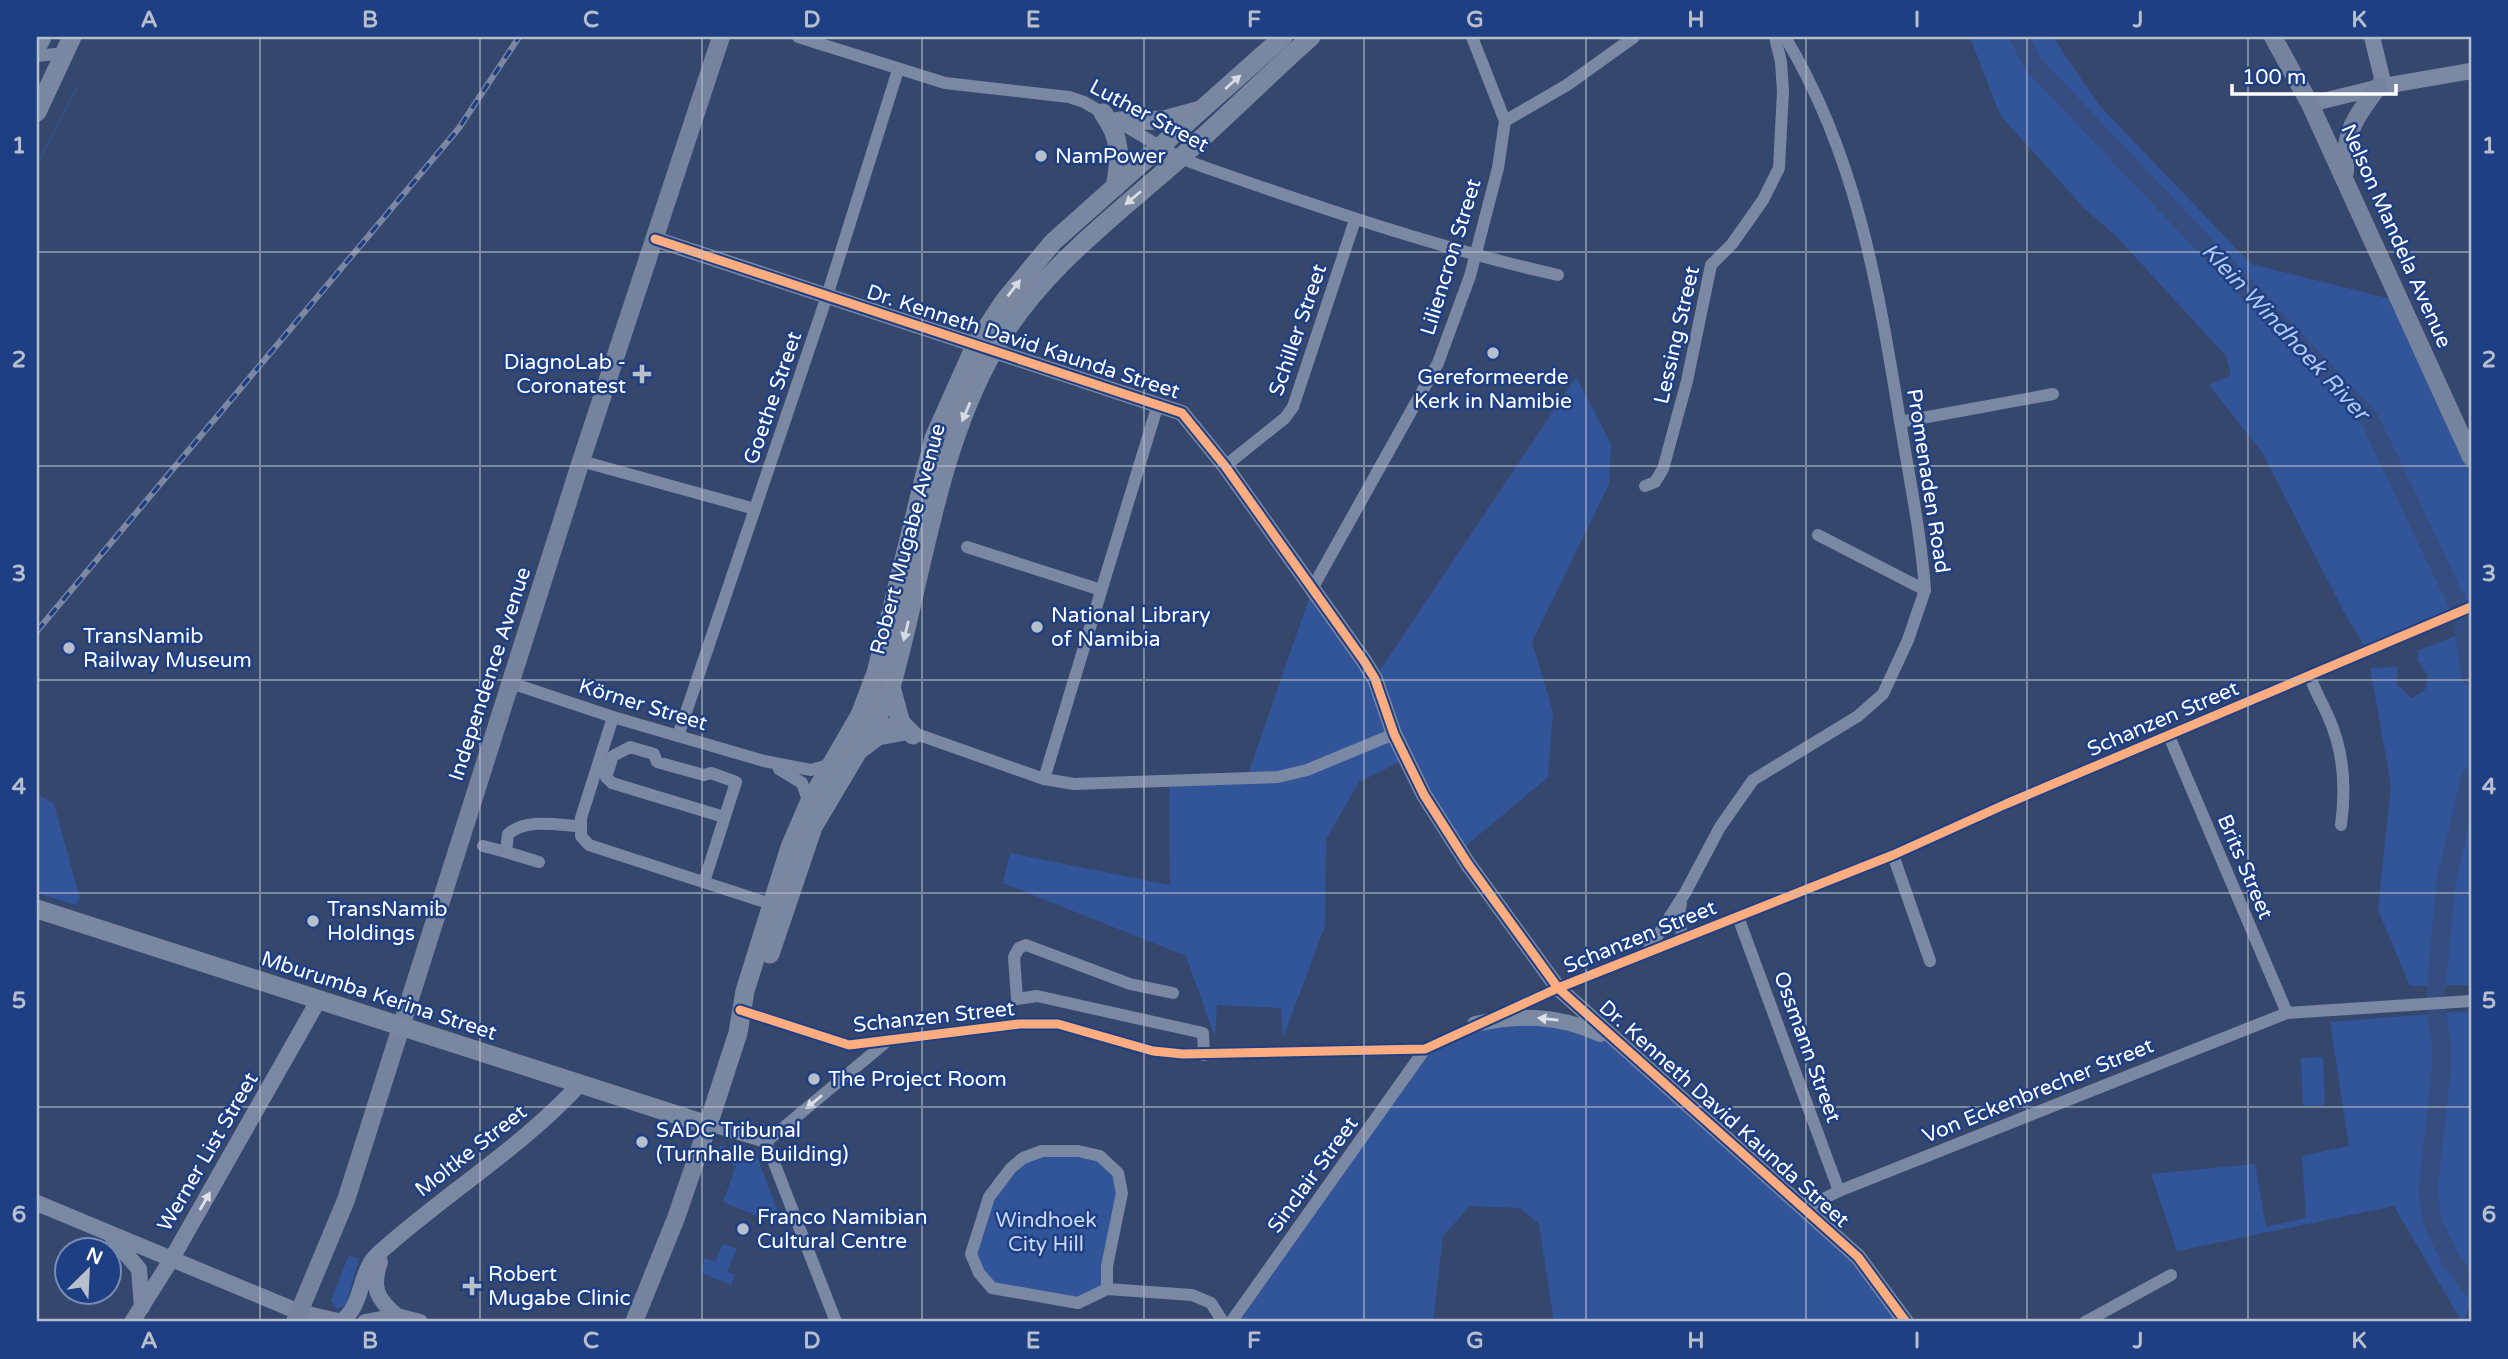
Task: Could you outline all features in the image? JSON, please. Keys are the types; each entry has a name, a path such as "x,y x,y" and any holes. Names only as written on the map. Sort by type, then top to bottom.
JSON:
{"main road":[{"path":"37,47 41,37"},
{"name":"Independence Avenue","path":"302,1319 346,1200 581,461 721,37"},
{"name":"Robert Mugabe Avenue","path":"634,1322 676,1218 746,1012 778,906 790,847 809,803 851,731 886,642 934,438 1030,269 1053,242 1283,37"},
{"name":"Robert Mugabe Avenue","path":"778,906 813,827 877,719 891,687 948,461 985,347 1056,268 1311,37"},
{"path":"1240,100 1258,94 1324,37"},
{"name":"Nelson Mandela Avenue","path":"2273,37 2310,104 2471,457"},
{"path":"37,111 69,45"},
{"path":"2346,181 2344,146 2348,133 2381,87"},
{"path":"1115,187 1121,159 1111,117 1164,120 1202,109"},
{"path":"858,752 870,739 909,733 899,717 891,687"},
{"name":"Mburumba Kerina Street","path":"37,909 708,1125"}],"street":[{"name":"Luther Street","path":"797,37 945,83 1069,97 1111,117 1180,158 1355,220 1475,257 1558,275"},
{"name":"Liliencron Street","path":"1313,587 1438,363 1458,314 1475,257 1498,168 1505,121 1472,37"},
{"path":"1505,121 1567,85 1634,37"},
{"name":"Lessing Street","path":"1645,486 1655,482 1663,469 1687,381 1711,265 1732,244 1763,200 1779,168 1783,91 1781,62 1774,37"},
{"name":"Promenaden Road","path":"1646,952 1685,893 1720,827 1753,780 1858,716 1882,694 1899,662 1925,590 1878,284 1850,184 1819,103 1784,37"},
{"path":"2372,37 2381,87"},
{"path":"37,56 69,45"},
{"name":"Goethe Street","path":"678,736 827,296 898,70"},
{"path":"2310,104 2381,87 2471,71"},
{"name":"Schiller Street","path":"1226,466 1285,418 1293,407 1355,220"},
{"name":"Dr. Kenneth David Kaunda Street","path":"655,239 1182,413 1226,466 1375,679 1394,734 1424,795 1464,859 1558,988 1858,1256 1906,1322"},
{"path":"1900,422 2053,394"},
{"path":"1044,779 1158,404"},
{"path":"581,461 755,509"},
{"path":"1818,535 1925,590"},
{"path":"967,547 1101,590"},
{"name":"Schanzen Street","path":"746,1012 849,1045 885,1043 1019,1024 1058,1024 1153,1051 1204,1055 1425,1049 1558,988 1893,855 2471,607"},
{"path":"2310,676 2314,691 2329,719 2341,763 2345,798 2341,825"},
{"name":"Körner Street","path":"511,683 613,717 764,761 811,770 832,764"},
{"path":"613,717 581,831 589,845 778,906"},
{"path":"851,731 861,721 877,719 909,733 1044,779 1091,785 1278,776 1307,770 1394,734"},
{"name":"Brits Street","path":"2169,736 2287,1013"},
{"path":"704,883 735,785 733,779 711,773 704,775 657,762 654,754 630,747 613,756 606,777 612,783 724,817"},
{"name":"Körner Street","path":"764,761 802,783 809,803"},
{"path":"506,852 508,834 515,828 536,823 581,831"},
{"path":"483,846 539,862"},
{"path":"1893,855 1930,961"},
{"name":"Promenaden Road","path":"1683,938 1678,917 1685,893"},
{"name":"Ossmann Street","path":"1738,917 1839,1191"},
{"path":"1019,1024 1014,957 1022,946 1130,984 1173,993"},
{"path":"1017,999 1037,996 1203,1033 1204,1055"},
{"name":"Von Eckenbrecher Street","path":"1805,1208 1839,1191 2287,1013 2471,1000"},
{"name":"Werner List Street","path":"132,1322 171,1260 318,1001"},
{"path":"1475,1024 1505,1018 1548,1017 1576,1023 1612,1039"},
{"path":"766,1142 885,1043"},
{"name":"Sinclair Street","path":"1231,1322 1425,1049"},
{"name":"Moltke Street","path":"341,1322 353,1311 359,1289 374,1257 550,1116 579,1085"},
{"path":"708,1125 766,1142"},
{"path":"766,1142 836,1322"},
{"path":"1107,1289 1107,1266 1122,1193 1118,1173 1100,1156 1078,1152 1042,1151 1023,1158 1005,1174 989,1198 971,1254 979,1273 992,1288 1052,1301 1078,1303 1107,1289 1192,1295 1211,1303 1223,1322"},
{"path":"37,1203 302,1319 341,1322"},
{"path":"108,1234 139,1269 142,1307"},
{"path":"386,1247 374,1288 376,1295 397,1315 420,1322"},
{"path":"2085,1322 2171,1275"},
{"path":"365,1322 397,1315"}],"green space":[{"path":"1970,37 2053,37 2099,105 2251,264 2399,301 2471,457 2471,607 2368,652 2345,614 2262,452 2209,385 2231,375 2226,356 2116,236 2085,209 2000,115"},
{"path":"1576,377 1611,444 1609,484 1532,642 1553,712 1548,777 1460,851 1406,759 1359,782 1326,839 1325,926 1283,1038 1281,1008 1217,1005 1215,1037 1186,956 1003,883 1010,853 1170,885 1169,782 1247,777 1313,587 1375,678"},
{"path":"2471,630 2471,985 2410,986 2378,910 2391,785 2370,668 2398,667 2397,685 2412,698 2425,690 2428,675 2417,660 2419,650"},
{"path":"37,794 54,804 80,899 76,905 37,893"},
{"path":"2471,1011 2471,1293 2465,1322 2462,1322 2394,1206 2177,1251 2151,1174 2255,1164 2266,1227 2306,1218 2302,1156 2349,1146 2330,1022"},
{"path":"1505,1018 1612,1039 1858,1257 1901,1322 1554,1322 1539,1224 1520,1208 1470,1206 1443,1236 1433,1322 1231,1322 1425,1049"},
{"path":"2323,1057 2325,1105 2303,1106 2301,1058"},
{"path":"721,1145 757,1157 784,1227 723,1202 736,1166 716,1158"},
{"name":"Windhoek City Hill","path":"1042,1151 1100,1156 1122,1183 1107,1289 1078,1303 992,1288 979,1273 976,1236 1000,1181"},
{"path":"723,1244 737,1249 727,1272 735,1275 731,1285 700,1272 705,1258 715,1262"},
{"path":"349,1255 359,1259 346,1305 337,1309 331,1300"}],"waterway":[{"name":"Klein Windhoek River","path":"2019,37 2033,64 2369,418 2461,611 2471,676"},
{"path":"37,165 76,89"},
{"name":"Klein Windhoek River","path":"2471,776 2446,881 2435,1002 2441,1041 2441,1074 2428,1189 2432,1221 2451,1260 2471,1287"}],"railway":[{"path":"37,631 459,128 519,37"}],"cycle path":[{"path":"655,239 1182,413 1225,466 1364,661 1375,679 1394,734 1424,795 1468,864 1558,988 1858,1257 1906,1322"},
{"path":"740,1010 849,1045 1019,1024 1058,1024 1153,1051 1183,1054 1425,1049 1558,988 1893,855 2006,804 2471,607"}],"place":[{"name":"NamPower","path":"1041,156"},
{"name":"Gereformeerde Kerk in Namibie","path":"1493,353"},
{"name":"DiagnoLab - Coronatest","path":"642,374"},
{"name":"National Library of Namibia","path":"1037,627"},
{"name":"TransNamib Railway Museum","path":"69,648"},
{"name":"TransNamib Holdings","path":"313,921"},
{"name":"The Project Room","path":"814,1079"},
{"name":"SADC Tribunal (Turnhalle Building)","path":"642,1142"},
{"name":"Franco Namibian Cultural Centre","path":"743,1229"},
{"name":"Robert Mugabe Clinic","path":"472,1286"}]}
